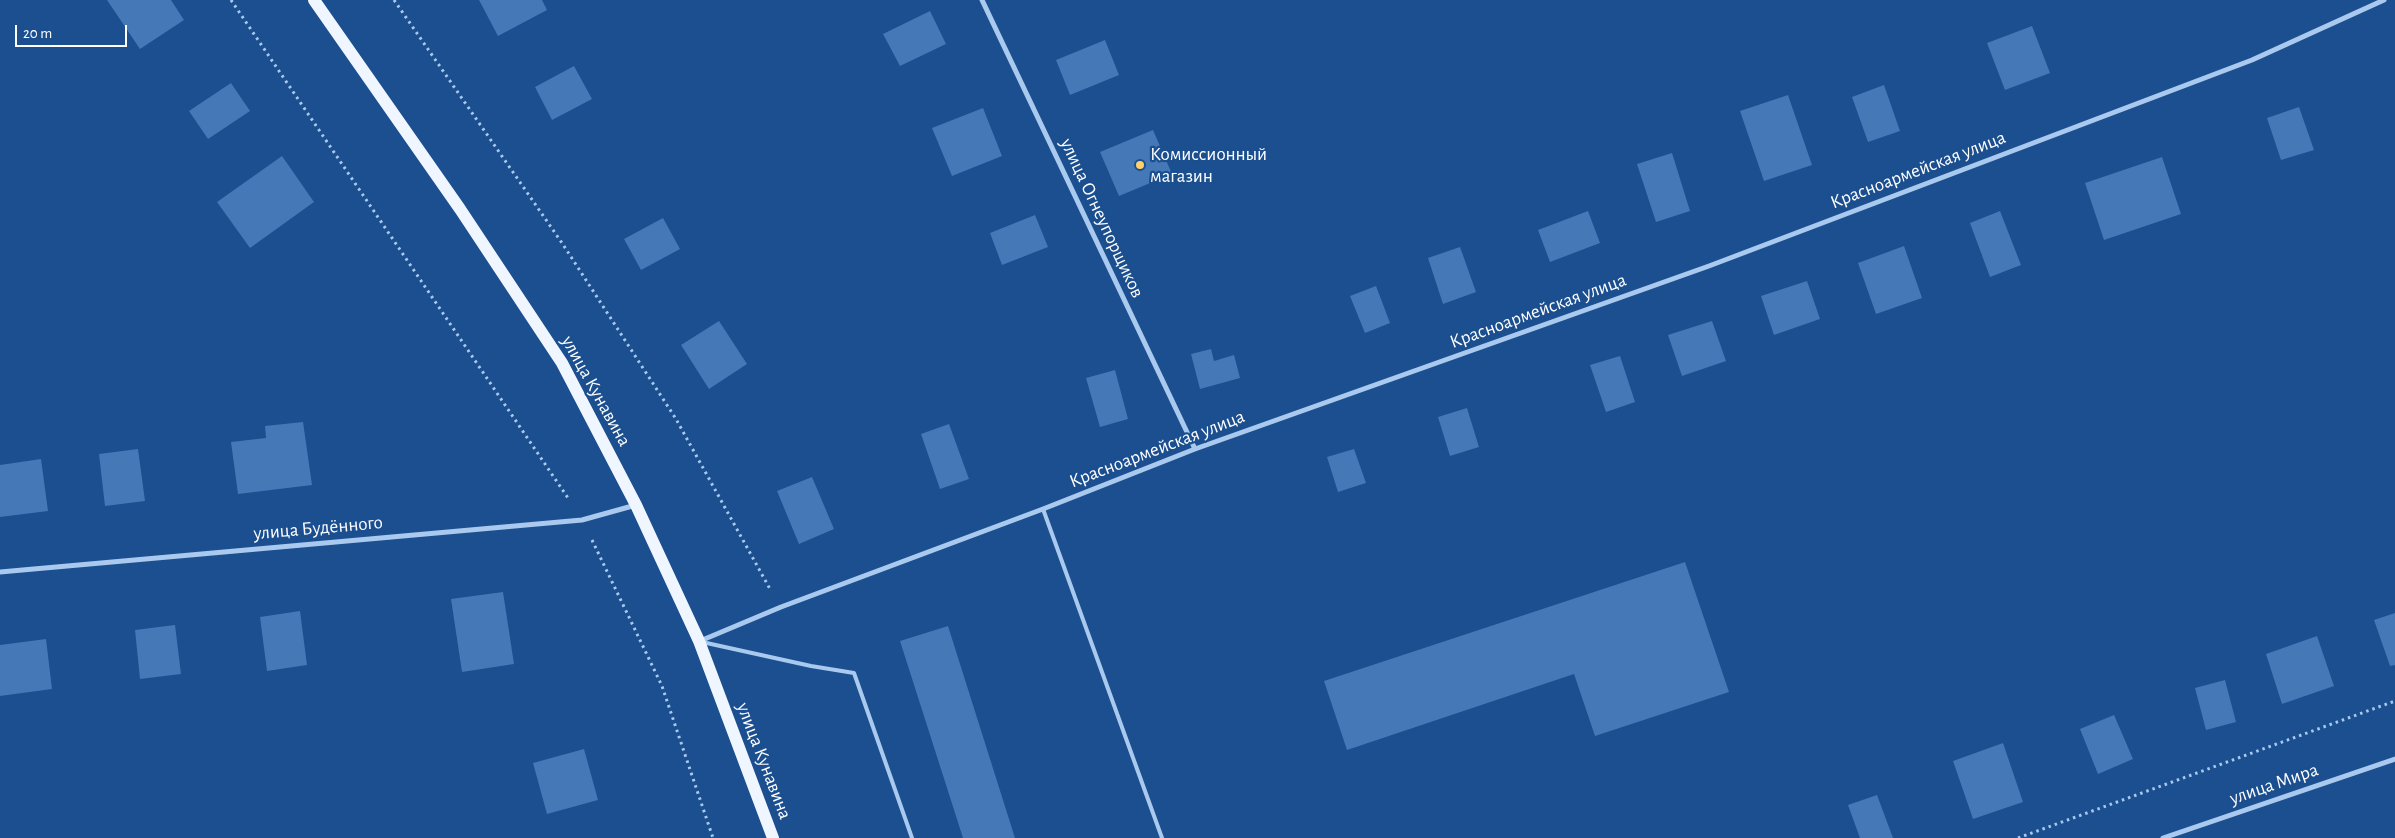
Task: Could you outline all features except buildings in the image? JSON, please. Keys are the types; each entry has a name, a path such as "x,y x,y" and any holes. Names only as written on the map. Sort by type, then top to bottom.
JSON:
{"main road":[{"name":"улица Кунавина","path":"314,0 460,209 562,363 636,505 700,641 773,838"}],"street":[{"name":"улица Огнеупорщиков","path":"982,0 1194,449"},
{"name":"Красноармейская улица","path":"700,641 1194,449 1727,259 2252,60 2384,0"},
{"name":"улица Будённого","path":"0,572 582,520 636,505"},
{"name":"улица Мира","path":"2163,838 2395,759"}],"lane":[{"path":"1043,509 1162,838"},
{"path":"700,641 811,666 854,673 912,838"}],"path":[{"path":"231,0 582,520 662,686 713,838"},
{"path":"394,0 562,243 676,420 781,608"},
{"path":"2018,838 2395,701"}],"place":[{"name":"Комиссионный магазин","path":"1140,165"}]}
